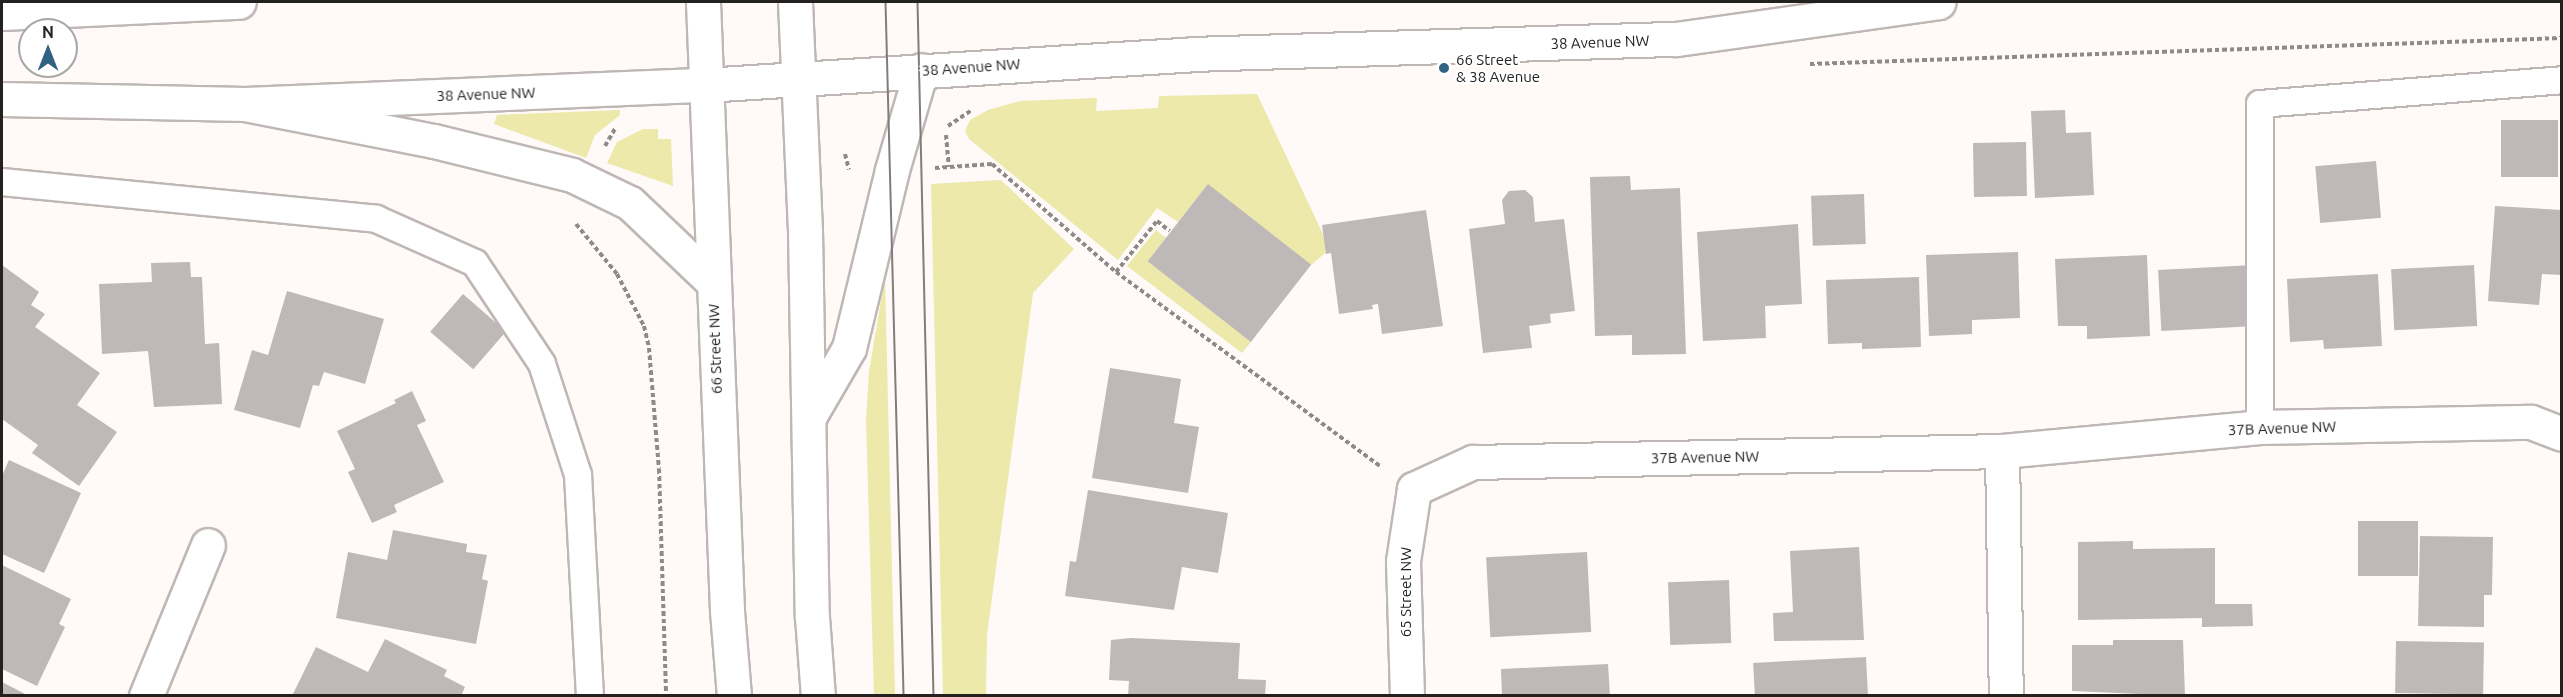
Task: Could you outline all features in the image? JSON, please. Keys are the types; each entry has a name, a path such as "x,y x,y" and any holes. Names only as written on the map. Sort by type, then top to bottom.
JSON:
{"street":[{"path":"2,13 240,2"},
{"name":"66 Street NW","path":"703,2 704,85 734,696"},
{"path":"795,2 810,417 812,617 818,696"},
{"name":"38 Avenue NW","path":"2,99 245,104 704,85 1192,54 1677,39 1938,2"},
{"path":"810,417 849,348 892,170 921,70"},
{"path":"245,104 434,141 572,175 630,203 713,282"},
{"name":"37B Avenue NW","path":"1414,489 1473,462 2002,451 2260,427 2531,422 2562,434"},
{"path":"2002,451 2006,696"},
{"name":"65 Street NW","path":"1407,696 1403,561 1414,489"},
{"path":"146,696 208,545"}],"lane":[{"path":"2260,427 2260,104 2562,80"},
{"path":"2,182 376,219 475,263 542,364 578,475 590,696"}],"path":[{"path":"933,168 992,164 1116,272 1319,424 1414,489"},
{"path":"574,221 617,274 644,326 649,348 658,469 666,696"},
{"path":"1116,272 1157,221 1170,231"}],"shaded area":[{"path":"1257,94 1330,249 1311,265 1208,185 1178,222 1157,208 1118,260 969,139 965,131 970,120 988,110 1020,101 1097,98 1096,111 1158,108 1159,96"},
{"path":"620,110 620,115 595,135 586,158 494,124 497,115"},
{"path":"643,129 658,129 658,139 671,139 673,186 607,163 617,142"},
{"path":"1001,180 1074,249 1033,293 987,635 986,695 943,695 931,184"},
{"path":"1156,230 1166,238 1148,261 1251,342 1242,353 1127,266"},
{"path":"885,277 895,695 874,696 866,419 869,371"}],"building":[{"path":"2065,110 2066,133 2091,132 2094,195 2035,198 2031,111"},
{"path":"2501,120 2558,120 2558,177 2501,177"},
{"path":"2026,142 2027,196 1974,197 1973,143"},
{"path":"2376,161 2381,218 2320,223 2315,166"},
{"path":"1630,176 1631,190 1680,188 1686,354 1632,355 1632,335 1595,336 1590,177"},
{"path":"1208,184 1311,265 1251,342 1148,261"},
{"path":"1525,190 1533,197 1535,222 1564,219 1575,311 1550,314 1551,323 1529,326 1532,348 1483,353 1469,229 1505,224 1502,200 1509,191"},
{"path":"1864,194 1866,244 1813,246 1811,196"},
{"path":"2495,206 2562,210 2562,275 2542,274 2539,305 2488,301"},
{"path":"1426,210 1443,326 1382,334 1378,304 1372,305 1373,309 1339,314 1331,253 1326,254 1322,225"},
{"path":"1798,224 1802,304 1765,306 1766,338 1703,341 1697,232"},
{"path":"2018,252 2020,318 1972,320 1972,334 1929,336 1926,255"},
{"path":"2147,255 2150,336 2087,339 2087,326 2058,326 2055,259"},
{"path":"190,262 191,277 202,277 205,344 219,343 222,404 154,407 148,351 102,354 99,284 152,282 151,263"},
{"path":"2,265 39,292 31,305 45,314 35,327 100,373 77,405 117,432 79,486 32,453 38,445 2,419"},
{"path":"2253,265 2256,326 2161,331 2158,270"},
{"path":"2474,265 2477,326 2394,330 2391,269"},
{"path":"2378,274 2382,346 2324,349 2323,340 2290,342 2287,279"},
{"path":"1919,277 1921,347 1862,349 1862,343 1828,344 1826,280"},
{"path":"287,291 384,319 365,384 324,372 319,386 313,385 300,428 234,410 252,350 268,355"},
{"path":"463,294 506,331 473,369 430,332"},
{"path":"1110,368 1181,379 1174,423 1199,427 1188,493 1092,478"},
{"path":"412,391 426,421 417,425 444,482 394,505 397,512 372,523 348,472 355,469 337,431 396,403 394,400"},
{"path":"9,460 81,493 44,573 2,554 2,476"},
{"path":"1088,490 1228,513 1218,573 1182,567 1174,610 1065,596 1070,561 1076,562"},
{"path":"2358,521 2418,521 2418,576 2358,576"},
{"path":"393,530 467,544 466,552 487,555 482,579 488,581 476,644 336,618 348,552 387,560"},
{"path":"2420,536 2493,537 2492,595 2484,595 2484,627 2418,626"},
{"path":"2133,541 2133,549 2215,548 2215,604 2252,604 2253,626 2202,627 2202,618 2078,620 2078,542"},
{"path":"1859,547 1864,640 1774,641 1773,613 1793,612 1790,551"},
{"path":"1587,552 1591,632 1490,637 1486,557"},
{"path":"2,565 71,599 59,624 65,627 37,686 2,669"},
{"path":"1729,580 1731,643 1670,645 1668,582"},
{"path":"1131,638 1240,643 1238,679 1266,680 1265,696 1128,696 1129,681 1109,680 1111,640"},
{"path":"385,639 447,670 444,676 465,687 461,696 292,696 316,647 368,672"},
{"path":"2113,640 2183,640 2185,696 2072,691 2072,645 2113,645"},
{"path":"2396,641 2484,643 2483,695 2395,693"},
{"path":"1866,657 1868,696 1755,696 1753,663"},
{"path":"1608,664 1610,696 1502,696 1501,669"},
{"path":"2,682 29,696 2,696"}],"tram line":[{"path":"886,2 904,696"},
{"path":"918,2 934,696"}],"place":[{"name":"66 Street & 38 Avenue","path":"1444,68"}]}
